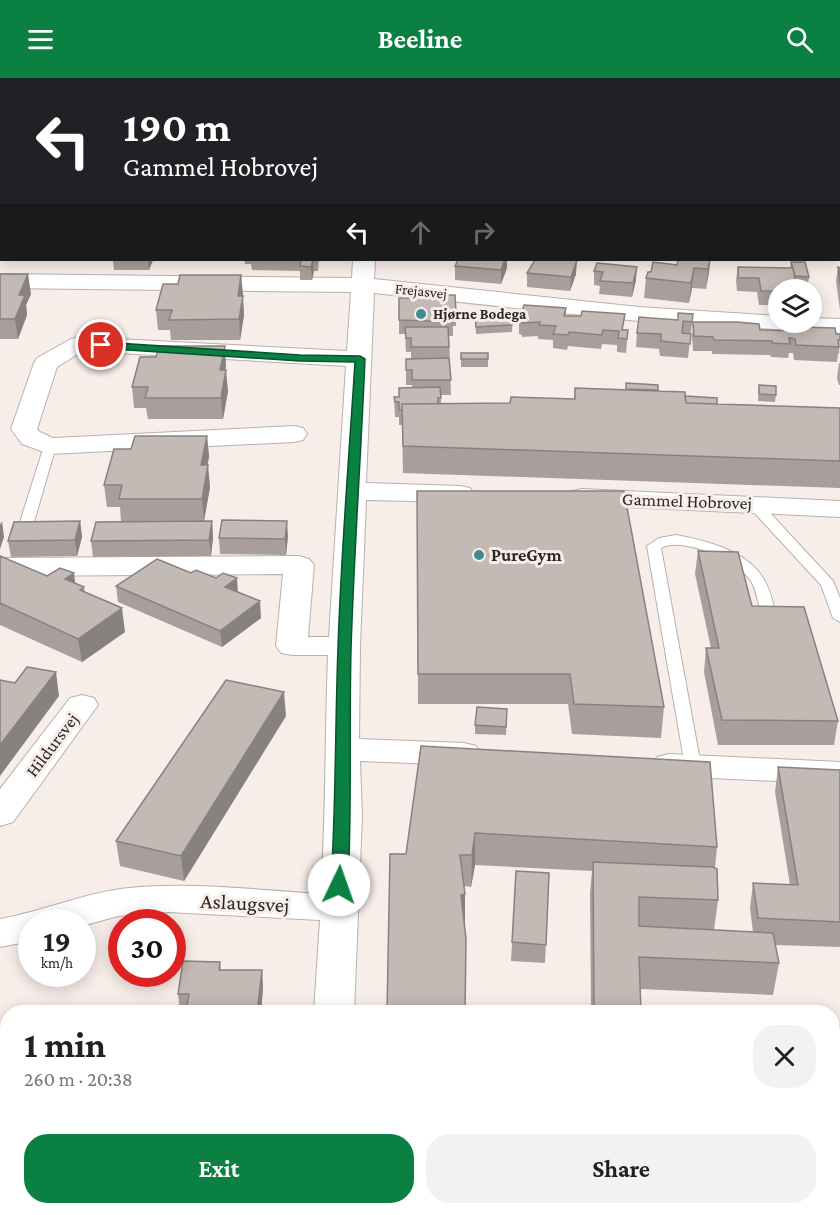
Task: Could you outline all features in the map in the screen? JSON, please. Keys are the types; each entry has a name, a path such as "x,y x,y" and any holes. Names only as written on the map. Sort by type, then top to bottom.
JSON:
{"street":[{"path":"0,275 7,261"},
{"path":"334,1005 344,816 342,748 345,646 364,272"},
{"name":"Frejasvej","path":"0,281 364,272 639,314 840,326"},
{"path":"294,434 50,446 31,438 24,429 46,363 79,344 300,358 360,359"},
{"path":"353,491 482,495"},
{"name":"Gammel Hobrovej","path":"553,496 840,509"},
{"path":"0,567 299,565 292,646 345,646"},
{"name":"Hildursvej","path":"0,814 82,705"},
{"path":"342,748 490,755"},
{"path":"633,763 840,773"},
{"name":"Aslaugsvej","path":"95,909 118,903 168,899 338,908"},
{"path":"0,933 18,930"}],"lane":[{"path":"27,522 50,446"},
{"path":"754,504 828,584 840,618"},
{"path":"693,766 654,546 660,540 676,539 723,552 755,576 770,618"}],"building":[{"path":"301,261 313,261 311,267 300,266"},
{"path":"458,261 505,261 501,270 455,266"},
{"path":"534,261 577,261 571,277 527,273"},
{"path":"678,261 710,261 708,269 694,268 691,283 646,278 648,272 651,272 653,262 677,265"},
{"path":"791,262 805,262 809,277 795,276"},
{"path":"597,263 637,267 633,283 600,281 603,272 594,271"},
{"path":"738,267 793,268 795,279 768,279 768,291 761,291 759,278 738,278"},
{"path":"0,274 28,274 19,295 25,295 15,319 0,319"},
{"path":"180,275 241,275 238,296 243,296 239,319 169,320 172,310 156,310 163,284 178,284"},
{"path":"439,295 455,295 456,312 452,312 453,322 399,320 399,298 439,298"},
{"path":"524,305 566,308 564,316 581,316 582,311 625,314 622,330 628,330 627,339 618,338 619,331 603,330 602,335 569,332 568,335 553,334 556,326 539,325 540,322 522,323 523,321 519,320"},
{"path":"678,313 693,314 692,322 683,321 682,333 691,334 690,344 661,341 661,334 637,333 639,317 678,320"},
{"path":"513,315 512,325 476,327 475,316"},
{"path":"693,322 737,322 759,324 760,330 768,330 768,333 822,333 822,328 835,328 836,334 840,334 840,340 838,340 839,347 796,345 795,339 789,338 790,344 772,343 772,341 714,340 713,337 694,336"},
{"path":"405,327 448,327 449,347 411,347 411,338 406,338"},
{"path":"159,346 225,346 220,370 226,370 221,398 145,398 148,387 132,387 140,357 156,357"},
{"path":"461,353 488,353 488,359 461,359"},
{"path":"449,358 451,380 412,380 412,370 406,370 406,359"},
{"path":"626,383 658,385 658,390 626,389"},
{"path":"759,385 776,386 776,395 759,394"},
{"path":"440,387 441,398 438,398 438,404 402,404 402,410 399,410 399,402 395,402 394,397 399,397 399,388"},
{"path":"575,388 685,392 686,403 840,408 840,461 403,446 402,404 510,403 511,397 575,399"},
{"path":"685,396 717,398 717,404 686,403"},
{"path":"135,436 207,436 201,465 208,465 202,499 119,499 122,485 104,485 114,449 131,449"},
{"path":"417,491 624,491 664,707 574,704 570,674 418,674"},
{"path":"222,520 287,521 285,539 219,538"},
{"path":"80,521 75,540 8,541 14,522"},
{"path":"212,521 209,540 91,541 96,522"},
{"path":"698,551 738,552 752,606 804,607 838,721 722,720 706,648 719,648"},
{"path":"0,556 47,576 60,568 74,573 65,579 84,587 80,590 122,608 78,639 0,603"},
{"path":"157,559 191,573 196,570 216,578 223,573 237,578 225,587 260,601 220,631 116,586"},
{"path":"27,667 56,672 0,745 0,680 15,683"},
{"path":"226,680 284,692 181,856 116,841"},
{"path":"477,707 507,709 506,727 475,725"},
{"path":"421,746 710,762 717,847 475,833 472,855 460,855 465,894 461,895 466,939 465,1005 387,1005 390,854 406,854"},
{"path":"778,767 840,770 840,922 758,918 753,883 798,885"},
{"path":"593,862 717,869 718,900 639,897 639,926 773,933 779,963 639,957 641,1005 594,1005"},
{"path":"516,871 549,873 546,945 512,942"},
{"path":"186,961 220,962 219,970 262,970 258,1005 187,1005 189,994 178,994 179,987 186,987"}],"place":[{"name":"Hjørne Bodega","path":"421,314"},
{"name":"PureGym","path":"479,555"}],"route":[{"path":"101,345 300,358 360,359 345,646 342,748 344,816 339,885"}]}
